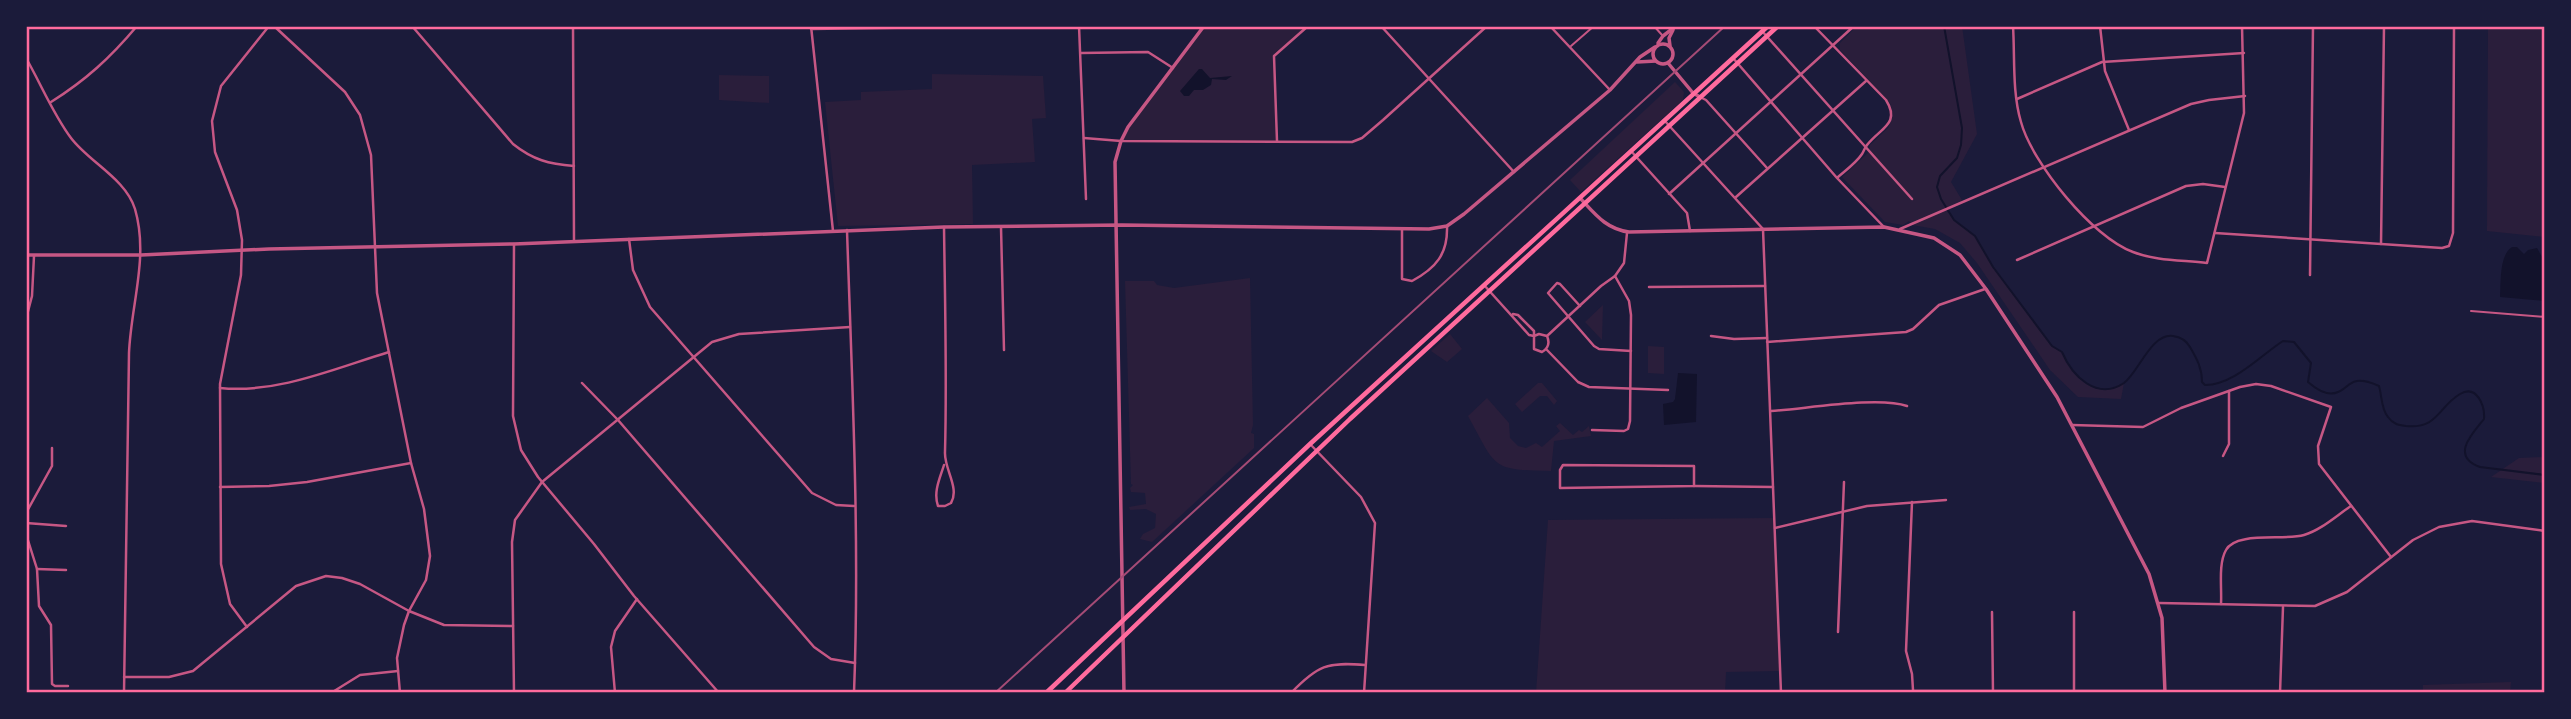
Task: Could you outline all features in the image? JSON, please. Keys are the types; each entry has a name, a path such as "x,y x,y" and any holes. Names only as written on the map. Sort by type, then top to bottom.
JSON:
{"main road":[{"path":"1045,693 1310,444 1768,26"},
{"path":"1065,693 1317,451 1778,26"}],"street":[{"path":"50,102 83,82 137,26"},
{"path":"247,627 230,604 222,580 220,388 241,275 242,250 237,210 215,152 212,121 221,86 271,26 345,92 360,115 371,155 377,293 411,463 424,509 430,556 426,580 409,611 397,658 400,693"},
{"path":"412,26 513,144 528,156 545,163 574,166"},
{"path":"573,26 574,242"},
{"path":"834,231 811,27 1023,26"},
{"path":"1079,26 1086,199"},
{"path":"1124,693 1115,162 1128,127 1205,26"},
{"path":"1277,141 1274,56 1308,26"},
{"path":"1381,26 1514,172"},
{"path":"1084,138 1121,141 1352,142 1362,138 1487,26"},
{"path":"1550,26 1609,90"},
{"path":"1814,26 1891,108 1892,116 1888,125 1837,178"},
{"path":"1669,194 1854,26"},
{"path":"2013,26 2017,99 2024,131 2044,169 2096,226 2132,252 2207,262 2242,124 2245,96 2242,26"},
{"path":"2100,26 2102,62 2130,130"},
{"path":"2310,275 2313,26"},
{"path":"2381,244 2384,26"},
{"path":"2215,233 2442,248 2451,245 2454,26"},
{"path":"1657,62 1653,55 1656,46 1663,36 1675,27"},
{"path":"1668,63 1673,56 1670,38 1675,27"},
{"path":"1762,31 1912,199"},
{"path":"26,256 514,244 944,227 1114,225 1429,229 1447,226 1514,172 1609,90 1640,57 1656,46 1665,43 1670,46"},
{"path":"1081,53 1148,52 1173,68"},
{"path":"2017,99 2102,62 2244,53"},
{"path":"26,58 71,139 129,195 136,211 141,255 129,353 124,693"},
{"path":"1733,58 1837,178 1884,227"},
{"path":"1637,62 1646,60 1668,63 1693,93 1706,100 1767,169"},
{"path":"1736,197 1866,81"},
{"path":"1900,229 2190,104 2245,96"},
{"path":"1664,120 1762,229 1781,693"},
{"path":"1631,151 1686,213 1690,231"},
{"path":"2017,260 2186,186 2203,184 2227,187"},
{"path":"1580,198 1604,224 1627,232 1884,227 1934,238 1954,249 1986,289 2072,425 2149,574 2160,603 2165,692 1913,692 1906,651 1912,502"},
{"path":"1402,229 1402,279 1412,281 1444,254 1447,226"},
{"path":"944,227 947,394 944,465 936,488 936,503 941,506 951,503 954,497 944,465"},
{"path":"1001,227 1004,350"},
{"path":"847,230 854,506 854,693"},
{"path":"1547,336 1615,276 1624,263 1627,232"},
{"path":"629,239 633,270 650,307 812,494 836,505 854,506"},
{"path":"514,244 513,416 521,450 542,482 637,599 719,693"},
{"path":"26,319 33,285 34,256"},
{"path":"1592,430 1628,429 1631,351 1629,301 1615,276"},
{"path":"1581,306 1557,283 1548,293 1599,349 1631,351"},
{"path":"1485,285 1529,335 1547,336"},
{"path":"1649,287 1765,286"},
{"path":"1711,335 1767,340 1906,332 1939,305 1986,289"},
{"path":"514,693 512,542 515,520 542,482 712,342 740,334 850,327"},
{"path":"1533,335 1534,349 1542,352 1547,350"},
{"path":"1547,336 1547,350"},
{"path":"1547,350 1578,382 1589,387 1668,390"},
{"path":"220,388 256,388 283,383 389,352"},
{"path":"582,383 814,647 831,659 855,663"},
{"path":"2072,425 2143,427 2174,411 2244,386 2264,385 2331,407 2319,439 2318,458 2325,473 2391,557"},
{"path":"2223,456 2229,444 2229,391"},
{"path":"1770,412 1892,402 1907,406"},
{"path":"1310,444 1362,497 1375,523 1364,693"},
{"path":"26,513 52,466 52,448"},
{"path":"220,487 307,482 411,463"},
{"path":"1694,486 1694,466 1563,465 1560,470 1560,488 1773,487"},
{"path":"1838,632 1844,482"},
{"path":"1776,528 1877,505 1946,500"},
{"path":"2221,605 2224,553 2231,543 2240,539 2289,538 2308,533 2350,506"},
{"path":"2160,603 2315,606 2356,586 2426,532 2457,523 2472,522 2545,531"},
{"path":"26,523 66,526"},
{"path":"26,534 37,569 39,606 50,619 52,684 68,686"},
{"path":"37,569 66,570"},
{"path":"124,677 169,677 193,671 296,586 326,576 360,584 409,611 443,625 513,626"},
{"path":"615,693 611,647 615,631 637,599"},
{"path":"2280,693 2283,607"},
{"path":"2074,611 2074,692"},
{"path":"1993,612 1993,692"},
{"path":"1291,693 1326,665 1366,665"},
{"path":"331,693 360,675 398,671"}],"lane":[{"path":"1570,47 1594,26"},
{"path":"1654,26 1663,36"},
{"path":"2471,311 2545,317"}],"shaded area":[{"path":"1204,26 1308,26 1274,54 1277,141 1121,141 1128,127"},
{"path":"1857,26 1962,26 1977,134 1951,182 1962,200 1959,205 1946,210 1954,220 1975,236 1993,267 2051,346 2062,352 2079,378 2100,389 2110,389 2124,383 2121,399 2078,397 2050,370 1977,263 1960,243 1935,229 1912,225 1909,221 1903,225 1885,222 1842,177 1869,152 1870,145 1888,128 1893,116 1890,103 1840,50 1840,43"},
{"path":"2488,26 2545,26 2545,237 2487,231"},
{"path":"1199,69 1210,78 1232,76 1226,80 1212,79 1211,85 1203,90 1194,90 1189,96 1184,96 1180,91"},
{"path":"932,74 1043,76 1046,118 1032,119 1035,162 972,165 973,224 838,226 825,102 861,100 861,92 932,89"},
{"path":"719,75 769,76 769,103 719,100"},
{"path":"1675,82 1684,92 1683,100 1581,192 1570,180"},
{"path":"2512,247 2517,247 2524,254 2537,248 2542,257 2545,255 2545,301 2500,297 2503,263"},
{"path":"1250,278 1251,433 1254,434 1254,448 1152,542 1140,539 1143,534 1155,528 1156,514 1146,509 1130,510 1129,507 1146,504 1145,493 1131,492 1130,488 1133,485 1125,281 1154,281 1157,285 1174,288"},
{"path":"1603,305 1602,340 1585,322"},
{"path":"1450,334 1462,349 1447,362 1431,351"},
{"path":"1648,346 1664,347 1664,374 1648,373"},
{"path":"1678,373 1697,374 1696,422 1664,425 1663,404 1675,399"},
{"path":"1538,383 1542,383 1557,401 1554,405 1547,396 1540,396 1522,412 1515,404"},
{"path":"1487,398 1509,423 1510,438 1518,446 1526,448 1536,443 1542,447 1560,431 1556,426 1560,423 1573,435 1589,426 1591,436 1554,441 1551,471 1506,467 1491,456 1468,416"},
{"path":"2545,457 2545,483 2491,477 2519,458"},
{"path":"1773,518 1779,671 1726,672 1725,693 1536,693 1548,520"},
{"path":"2511,682 2510,693 2423,693 2423,685"}],"waterway":[{"path":"1944,26 1962,128 1957,158 1940,176 1937,187 1941,199 1954,220 1975,236 1993,267 2052,346 2062,352 2072,370 2087,383 2104,389 2124,383 2152,347 2165,337 2178,337 2187,342 2197,360 2205,385 2216,384 2237,375 2283,341 2294,342 2311,363 2308,382 2311,385 2330,394 2357,381 2379,386 2386,414 2398,425 2425,424 2460,394 2475,394 2483,408 2484,419 2466,444 2466,457 2480,467 2545,475"}],"railway":[{"path":"995,693 1725,26"}]}
